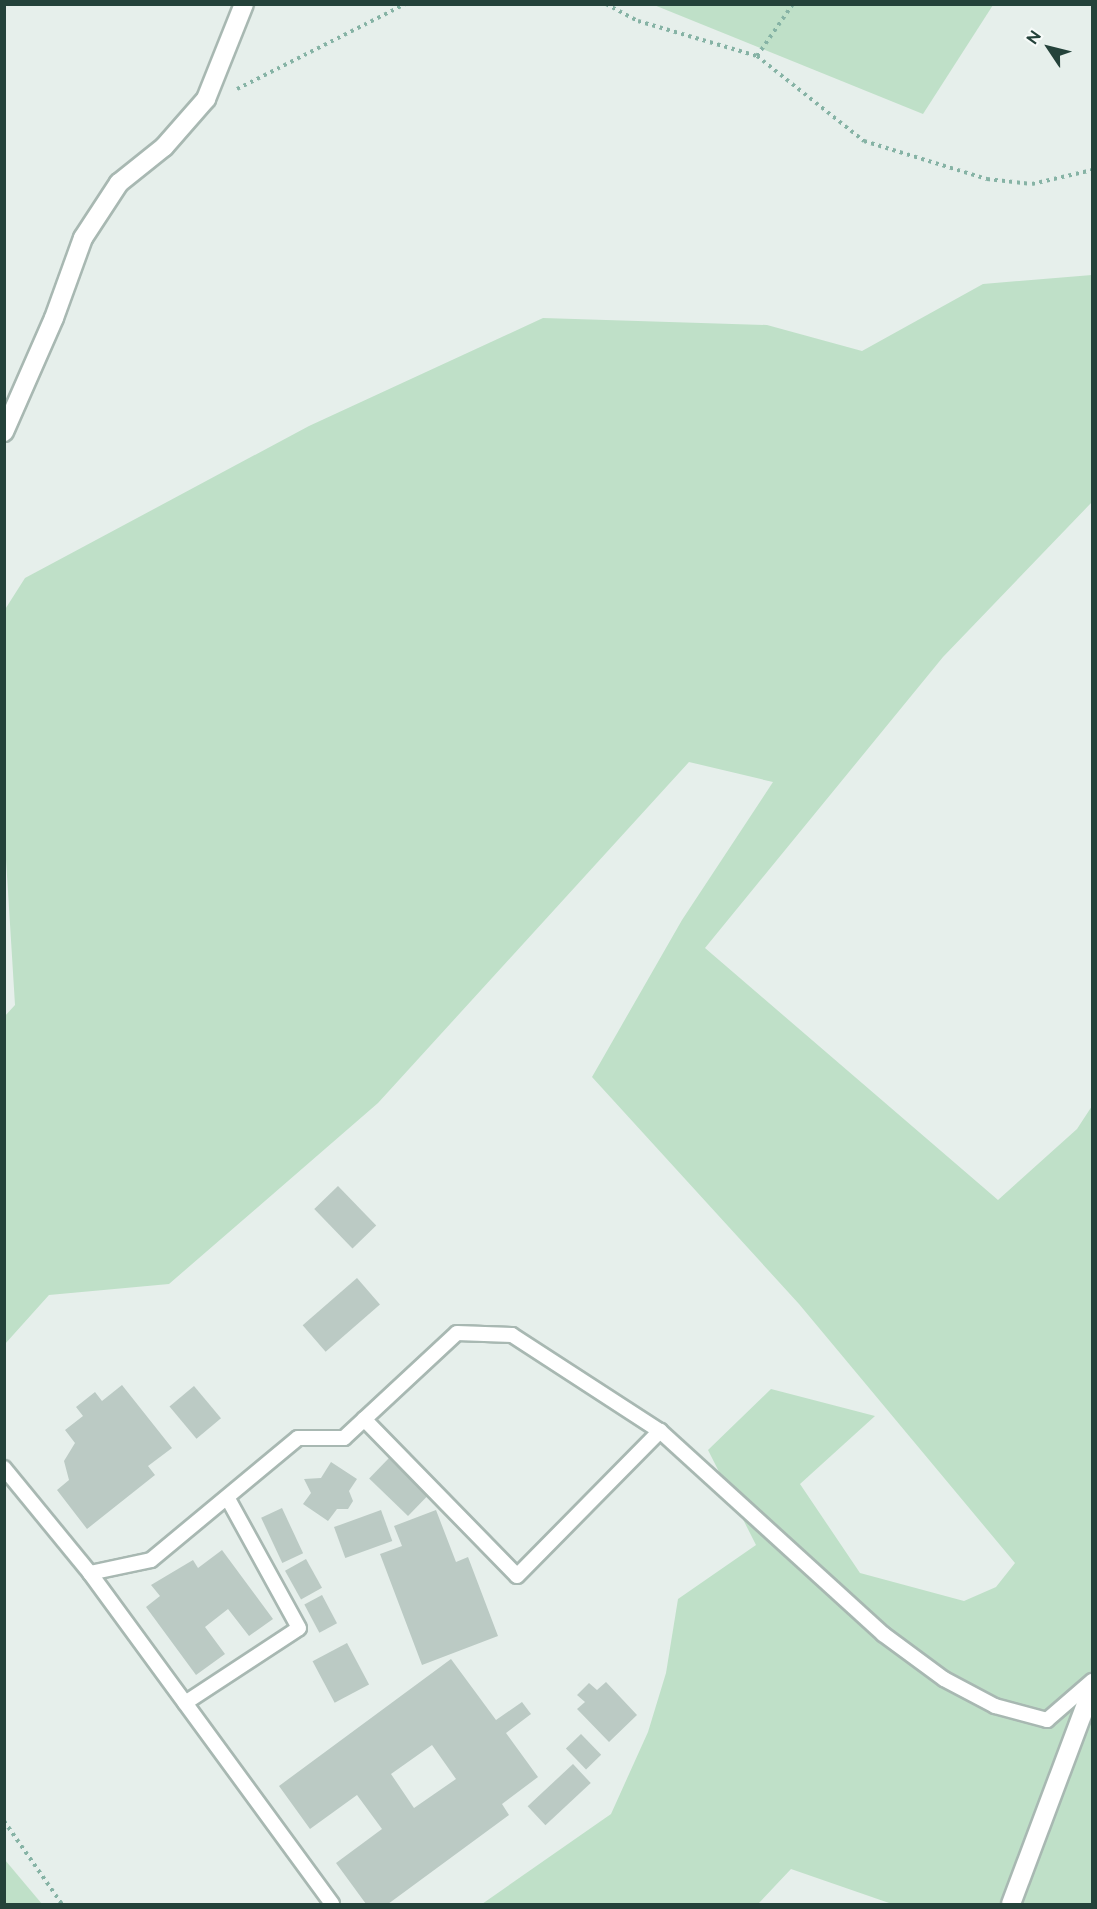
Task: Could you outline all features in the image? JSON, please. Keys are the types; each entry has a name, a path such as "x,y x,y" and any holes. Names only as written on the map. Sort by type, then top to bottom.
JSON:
{"street":[{"path":"4,432 54,318 83,238 119,183 164,147 206,99 244,4"},
{"path":"1011,1905 1092,1689"}],"lane":[{"path":"90,1573 151,1560 298,1438 344,1438 457,1334 512,1335 660,1431 883,1634 944,1679 995,1706 1047,1720 1092,1681"},
{"path":"364,1419 517,1576 660,1431"},
{"path":"4,1468 90,1573 332,1905"},
{"path":"185,1703 299,1628 227,1497"}],"path":[{"path":"206,99 244,86 405,4"},
{"path":"606,4 638,21 757,56 864,141 987,179 1032,184 1092,170"},
{"path":"757,56 793,4"},
{"path":"4,1821 62,1905"}],"green space":[{"path":"654,5 993,5 923,114"},
{"path":"1092,275 1092,502 943,657 705,948 998,1200 1077,1129 1092,1106 1092,1904 892,1904 791,1869 758,1904 482,1904 611,1814 648,1732 666,1673 678,1599 756,1545 708,1450 771,1389 875,1416 800,1484 860,1573 964,1601 996,1587 1015,1563 799,1304 592,1077 682,920 773,782 689,762 378,1103 169,1284 49,1295 5,1344 4,1017 15,1005 4,827 4,611 25,578 309,426 543,318 767,325 862,351 983,284"},
{"path":"5,1860 42,1904 5,1904"}],"building":[{"path":"338,1186 376,1226 352,1248 314,1209"},
{"path":"357,1278 380,1304 326,1352 303,1325"},
{"path":"122,1385 172,1448 148,1466 155,1475 87,1529 57,1490 69,1480 64,1461 75,1443 65,1430 83,1416 76,1407 95,1392 102,1401"},
{"path":"194,1386 221,1418 196,1439 169,1407"},
{"path":"390,1457 429,1495 408,1516 369,1479"},
{"path":"331,1462 357,1479 349,1491 353,1501 348,1509 337,1509 328,1521 303,1504 311,1493 304,1479 321,1478"},
{"path":"282,1508 303,1553 282,1563 261,1518"},
{"path":"381,1510 392,1541 345,1558 334,1527"},
{"path":"436,1510 456,1562 468,1557 498,1636 422,1665 380,1554 402,1546 394,1526"},
{"path":"222,1550 273,1619 249,1636 228,1609 205,1627 225,1654 196,1675 146,1607 160,1596 151,1585 193,1560 198,1568"},
{"path":"306,1559 322,1588 301,1599 285,1571"},
{"path":"322,1595 337,1623 319,1633 304,1604"},
{"path":"347,1643 369,1684 335,1703 313,1661"},
{"path":"451,1659 496,1720 522,1702 531,1714 506,1733 538,1777 502,1804 509,1815 388,1904 366,1904 336,1863 382,1829 357,1795 310,1829 279,1786","holes":["432,1745 456,1779 414,1808 391,1774"]},
{"path":"606,1682 637,1715 609,1742 577,1709 585,1702 577,1695 589,1683 597,1690"},
{"path":"581,1734 601,1755 586,1769 566,1749"},
{"path":"573,1764 591,1783 545,1825 528,1806"}]}
